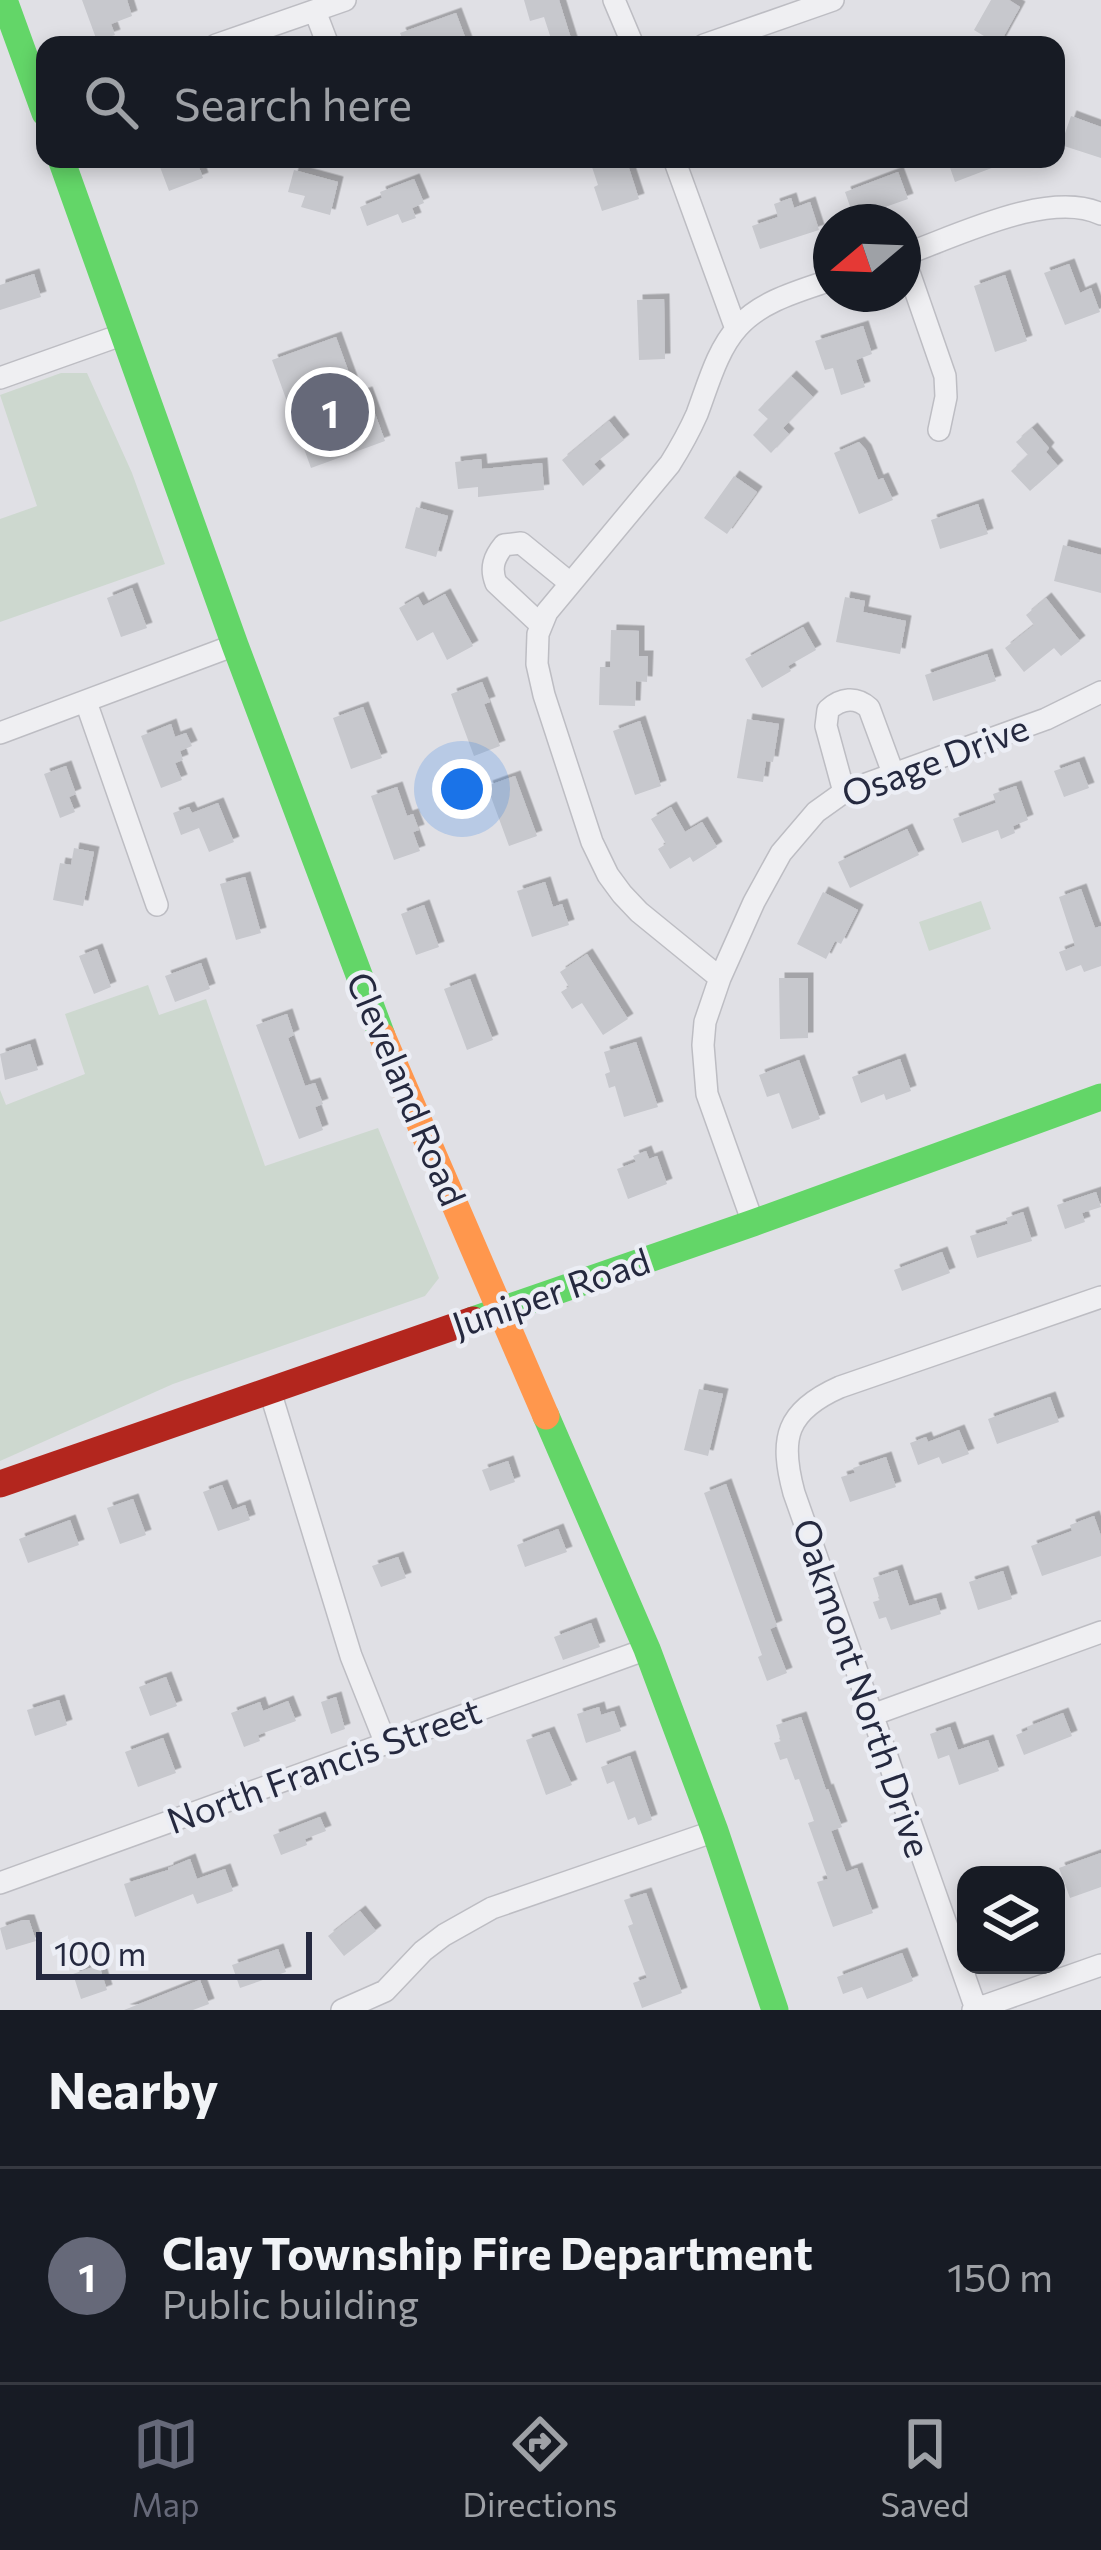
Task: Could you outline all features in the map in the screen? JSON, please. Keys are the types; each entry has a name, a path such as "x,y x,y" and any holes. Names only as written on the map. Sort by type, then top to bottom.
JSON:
{"main road":[{"path":"4,0 36,86"},
{"name":"Cleveland Road","path":"65,168 235,645 379,1029 647,1649 775,2010"},
{"name":"Juniper Road","path":"0,1484 1101,1097"}],"street":[{"path":"241,36 345,0"},
{"path":"614,0 629,36"},
{"path":"730,36 833,0"},
{"path":"315,10 325,36"},
{"path":"677,168 736,329"},
{"path":"921,249 1040,208 1073,206 1101,214"},
{"path":"720,978 639,912 608,875 592,842 544,695 537,664 541,625 670,464 736,329 767,305 813,286"},
{"path":"921,307 945,376 939,430"},
{"path":"0,378 124,334"},
{"path":"541,625 496,583 497,554 505,545 521,543 571,583"},
{"path":"0,733 235,645"},
{"name":"Osage Drive","path":"753,1223 713,1118 704,1076 706,1022 712,997 754,902 782,853 815,812 844,792 1057,715 1101,692"},
{"path":"844,792 826,726 828,710 840,701 862,701 869,708 893,773"},
{"path":"86,702 157,905"},
{"name":"Oakmont North Drive","path":"975,2010 794,1493 785,1450 788,1432 808,1404 840,1387 1101,1297"},
{"path":"270,1391 351,1656 386,1744"},
{"path":"872,1715 1101,1632"},
{"name":"North Francis Street","path":"0,1883 647,1649"},
{"path":"342,2010 385,1990 423,1951 479,1915 715,1831"},
{"path":"975,2010 1101,1965"}],"shaded area":[{"path":"61,373 87,373 132,473 165,564 0,622 0,519 37,506 0,395"},
{"path":"981,901 991,929 929,951 919,922"},
{"path":"148,985 159,1015 206,999 265,1166 378,1128 439,1278 425,1296 173,1384 0,1461 0,1090 6,1105 85,1074 65,1014"}],"building":[{"path":"82,0 127,0 132,16 111,24 115,35 95,36"},
{"path":"524,0 559,0 570,36 550,36 544,17 530,21"},
{"path":"991,0 1009,0 1020,7 1004,36 984,36 974,30"},
{"path":"456,13 465,36 401,36"},
{"path":"1071,116 1101,127 1101,158 1065,146"},
{"path":"160,168 199,168 203,178 169,191"},
{"path":"592,168 629,168 639,199 602,211 594,187 598,185"},
{"path":"950,168 992,168 955,182"},
{"path":"294,170 338,182 330,215 301,207 305,196 288,192"},
{"path":"898,172 908,199 894,204 849,204 845,192"},
{"path":"414,179 424,203 412,208 416,218 402,223 398,214 367,226 360,207 382,198 380,192"},
{"path":"791,198 794,208 810,202 813,232 760,249 752,226 778,217 774,204"},
{"path":"1069,264 1080,293 1091,288 1100,312 1065,325 1044,273"},
{"path":"34,274 41,297 0,310 0,285"},
{"path":"1005,275 1027,341 995,352 974,286"},
{"path":"664,299 665,359 639,360 637,300"},
{"path":"863,326 872,354 856,360 865,387 841,395 833,368 825,370 815,341"},
{"path":"336,337 357,395 367,392 385,441 311,468 272,360"},
{"path":"791,376 813,397 783,428 789,434 771,453 753,435 768,419 758,410"},
{"path":"609,421 624,440 594,464 600,471 583,486 562,460"},
{"path":"1032,428 1058,466 1030,491 1011,471 1028,455 1016,442"},
{"path":"859,442 893,500 859,514 834,453"},
{"path":"481,459 482,469 542,463 544,490 478,497 478,487 458,489 455,462"},
{"path":"734,476 757,492 727,534 704,518"},
{"path":"978,504 988,534 940,549 931,520"},
{"path":"416,507 448,516 436,557 405,548"},
{"path":"1063,545 1101,555 1101,593 1054,581"},
{"path":"132,588 147,628 121,637 107,598"},
{"path":"445,594 473,646 447,660 433,632 417,641 399,608 418,597 423,606"},
{"path":"845,597 865,601 863,612 906,621 900,654 836,642"},
{"path":"1046,598 1080,641 1061,656 1054,648 1024,672 1005,648 1034,625 1026,615"},
{"path":"803,627 816,650 762,688 745,659"},
{"path":"611,630 639,631 639,656 648,656 647,682 636,681 635,706 599,705 600,667 610,667"},
{"path":"987,654 996,681 933,701 925,675"},
{"path":"482,682 490,702 484,704 500,746 474,756 451,694"},
{"path":"363,707 382,758 351,769 333,718"},
{"path":"747,719 779,724 773,762 766,761 763,782 737,778"},
{"path":"640,721 661,786 635,795 613,731"},
{"path":"171,724 175,737 186,733 192,746 180,751 183,760 175,763 182,780 161,788 141,736"},
{"path":"1079,762 1089,788 1064,797 1054,771"},
{"path":"66,766 76,794 69,797 75,812 60,818 44,774"},
{"path":"515,776 537,836 509,846 487,786"},
{"path":"1016,786 1028,820 1013,826 1015,833 1001,839 998,830 962,843 953,819 996,803 993,794"},
{"path":"397,787 407,816 413,814 419,830 413,832 420,851 394,860 371,796"},
{"path":"218,803 234,842 209,852 199,828 181,835 173,813 189,807 192,813"},
{"path":"671,807 685,832 702,822 717,847 670,869 658,849 666,844 651,819"},
{"path":"907,829 919,855 850,888 838,862"},
{"path":"74,848 94,852 83,906 53,900 60,863 71,865"},
{"path":"245,877 261,933 236,940 220,884"},
{"path":"545,882 553,907 562,904 569,925 532,937 517,891"},
{"path":"1081,889 1095,928 1101,926 1101,966 1084,972 1081,965 1066,971 1059,952 1075,946 1059,897"},
{"path":"823,892 858,910 841,944 835,941 826,959 797,944"},
{"path":"424,905 439,947 416,955 401,914"},
{"path":"97,949 111,987 94,994 79,956"},
{"path":"587,954 628,1019 603,1035 582,1003 572,1009 561,992 569,987 560,972"},
{"path":"201,963 210,989 175,1002 165,976"},
{"path":"779,978 808,978 808,1038 780,1039"},
{"path":"470,979 493,1040 467,1050 444,989"},
{"path":"287,1014 294,1035 288,1038 305,1086 315,1083 323,1104 315,1107 323,1130 299,1139 256,1025"},
{"path":"636,1042 658,1107 624,1117 615,1086 609,1088 604,1052"},
{"path":"30,1044 38,1070 5,1080 0,1054"},
{"path":"900,1059 911,1091 861,1103 852,1077"},
{"path":"799,1060 820,1119 792,1129 779,1093 767,1097 759,1075"},
{"path":"646,1151 649,1159 657,1156 667,1184 628,1199 617,1169 636,1162 633,1156"},
{"path":"1096,1192 1101,1207 1082,1213 1085,1222 1065,1229 1057,1205"},
{"path":"1023,1212 1032,1241 977,1258 970,1236 1008,1224 1006,1218"},
{"path":"942,1252 950,1273 902,1291 894,1270"},
{"path":"699,1389 723,1394 708,1456 684,1450"},
{"path":"1050,1397 1059,1422 997,1444 988,1419"},
{"path":"959,1430 969,1454 942,1464 939,1457 918,1465 910,1443 926,1437 928,1442"},
{"path":"886,1457 896,1487 850,1502 841,1477"},
{"path":"508,1461 515,1482 490,1491 482,1470"},
{"path":"726,1484 777,1626 770,1629 787,1673 767,1681 704,1493"},
{"path":"222,1485 232,1510 245,1505 250,1520 218,1531 203,1492"},
{"path":"133,1499 146,1535 120,1544 107,1508"},
{"path":"1094,1516 1101,1556 1042,1576 1031,1546 1072,1531 1070,1525"},
{"path":"70,1520 79,1545 28,1563 19,1539"},
{"path":"558,1529 567,1552 525,1567 517,1545"},
{"path":"398,1557 406,1578 381,1587 372,1566"},
{"path":"897,1570 909,1606 936,1598 941,1614 891,1630 886,1617 879,1619 873,1602 880,1600 873,1578"},
{"path":"1003,1571 1012,1599 978,1610 969,1582"},
{"path":"591,1623 600,1647 563,1660 554,1637"},
{"path":"166,1677 177,1706 150,1716 139,1687"},
{"path":"336,1697 345,1729 331,1734 321,1702"},
{"path":"59,1700 67,1725 35,1736 27,1710"},
{"path":"288,1701 296,1721 258,1735 260,1741 244,1747 231,1713 260,1702 263,1711"},
{"path":"599,1707 601,1715 614,1711 621,1731 586,1743 577,1714"},
{"path":"1063,1713 1072,1736 1024,1755 1016,1735"},
{"path":"801,1717 842,1827 831,1831 846,1872 857,1868 873,1913 833,1927 817,1882 828,1879 808,1823 814,1821 799,1779 795,1780 787,1758 780,1760 774,1743 781,1741 776,1725"},
{"path":"950,1727 958,1750 988,1740 999,1771 959,1785 949,1755 938,1759 930,1734"},
{"path":"549,1732 572,1785 546,1795 526,1740"},
{"path":"163,1738 176,1773 138,1787 125,1752"},
{"path":"630,1756 652,1820 638,1825 635,1817 628,1820 614,1781 607,1784 601,1767"},
{"path":"320,1817 326,1831 281,1855 273,1835"},
{"path":"1101,1853 1101,1887 1070,1898 1065,1866"},
{"path":"190,1859 197,1879 225,1869 233,1891 197,1904 193,1894 135,1917 124,1884"},
{"path":"646,1893 682,1993 642,2008 633,1983 647,1978 624,1900"},
{"path":"360,1911 376,1931 344,1956 328,1936"},
{"path":"29,1920 36,1941 6,1950 0,1928"},
{"path":"278,1949 286,1972 240,1988 232,1965"},
{"path":"902,1953 913,1981 867,1999 862,1987 843,1994 837,1977"},
{"path":"99,1965 107,1990 81,1999 73,1974"},
{"path":"200,1980 209,2004 193,2010 124,2010"}],"traffic: fast":[{"path":"4,0 36,88"},
{"path":"64,168 235,645 382,1036"},
{"path":"473,1320 1101,1097"},
{"path":"546,1416 647,1649 775,2010"}],"traffic: slow":[{"path":"382,1036 546,1416"}],"traffic: jam":[{"path":"0,1484 473,1320"}],"place":[{"name":"Clay Township Fire Department","path":"330,412"}]}
